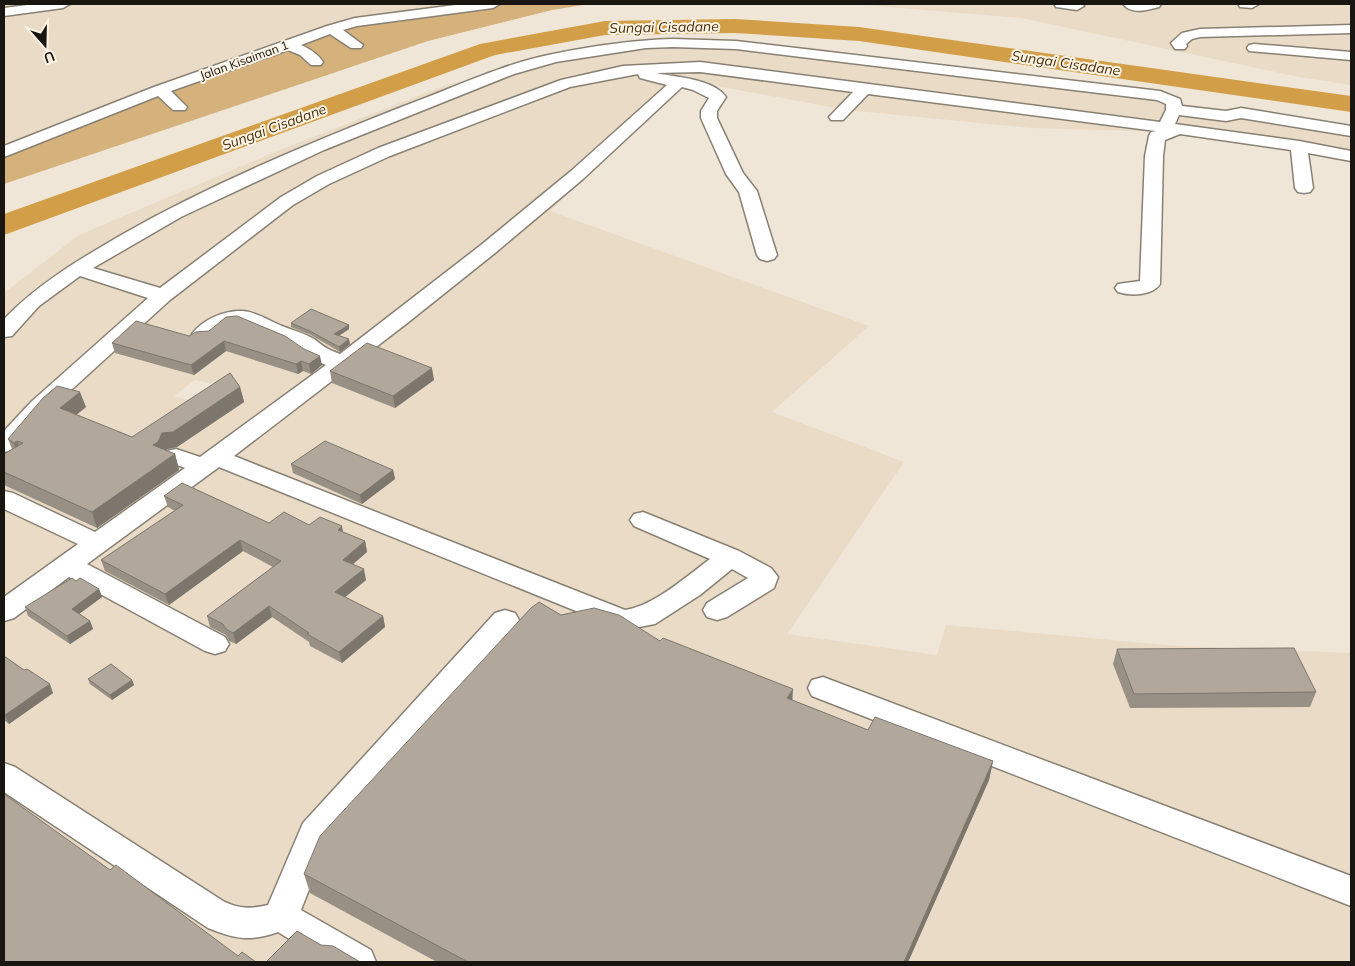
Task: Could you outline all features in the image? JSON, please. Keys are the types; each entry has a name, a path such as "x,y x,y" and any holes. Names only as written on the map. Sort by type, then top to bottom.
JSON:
{"street":[{"path":"4,12 62,4"},
{"name":"Jalan Kisaiman 1","path":"4,152 160,90 355,22 493,4"},
{"path":"1061,4 1077,6"},
{"path":"1130,4 1138,7 1154,4"},
{"path":"1245,4 1252,4"},
{"path":"332,29 356,45"},
{"path":"1180,46 1178,43 1180,40 1200,33 1351,29"},
{"path":"4,331 32,302 77,269 174,213 318,146 509,71 554,58 588,52 673,43 736,45 1160,96 1174,102 1171,128 1166,134 1157,136 1154,156 1150,284 1135,289 1125,288"},
{"path":"288,44 305,52 316,62"},
{"path":"1254,48 1330,56 1351,56"},
{"path":"237,62 259,71"},
{"path":"4,445 39,407 163,296 287,201 323,180 384,152 566,83 623,70 672,66 700,67 1171,128 1299,146 1351,156"},
{"path":"623,70 688,83 706,89 718,97 709,111 709,118 735,174 748,191 766,255"},
{"path":"4,612 210,462 488,250 577,175 669,92 676,82"},
{"path":"837,117 864,89"},
{"path":"160,90 179,107"},
{"path":"1174,110 1226,116 1241,113 1351,131"},
{"path":"1299,146 1304,188"},
{"path":"77,269 163,296"},
{"path":"203,334 221,321 243,317 296,339 306,344 315,352 342,363"},
{"path":"176,456 210,462 623,620 645,617 690,588 730,557"},
{"path":"4,499 99,544"},
{"path":"643,520 730,557 764,577 764,581 717,610"},
{"path":"67,565 215,644"},
{"path":"4,776 210,912 230,922 244,925 260,924 281,916 299,873 303,856 315,833 505,620"},
{"path":"823,688 1351,890"},
{"path":"281,916 358,962"}],"shaded area":[{"path":"4,4 507,4 337,24 146,92 4,149"},
{"path":"507,4 590,4 552,10 428,41 4,184 4,149 146,92 337,24"},
{"path":"853,4 1351,4 1351,85 1299,77 1021,18"},
{"path":"700,38 815,48 1351,129 1351,159 1295,146 1175,132 1030,128 847,110 684,80 550,211 869,326 772,412 904,462 787,634 937,655 946,625 1177,646 1351,653 1351,962 4,962 4,293 79,235 275,152 438,88 531,61 594,46","holes":["195,380 220,386 211,407 174,396"]}],"building":[{"path":"311,309 349,325 334,334 349,339 339,347 291,323"},
{"path":"237,316 285,336 304,349 320,356 309,364 301,361 296,364 224,341 191,365 112,343 136,321 189,336 196,332 209,331 226,317"},
{"path":"367,343 432,368 393,396 330,371"},
{"path":"230,373 240,387 173,432 162,433 158,442 153,445 175,454 92,512 4,472 4,454 23,443 17,441 14,443 8,439 43,398 57,386 80,392 60,408 132,437"},
{"path":"325,441 393,470 360,495 291,464"},
{"path":"182,483 269,523 284,512 309,525 320,517 342,526 338,530 365,541 343,560 364,569 335,592 383,616 339,652 307,634 309,633 269,606 233,633 226,629 223,624 207,616 281,561 240,540 165,594 101,560 183,505 164,496"},
{"path":"72,578 76,581 80,578 99,589 72,609 90,621 67,636 25,607"},
{"path":"539,602 561,615 594,608 619,615 660,641 663,638 793,689 787,698 868,730 875,717 993,761 904,962 468,962 304,874 320,836 531,608"},
{"path":"1294,648 1316,692 1134,694 1117,649"},
{"path":"4,656 24,670 27,669 50,684 5,715 4,714"},
{"path":"111,664 132,680 110,695 88,679"},
{"path":"4,794 110,870 116,865 238,956 242,952 256,962 4,962"},
{"path":"297,931 321,945 333,946 360,962 266,962"}],"waterway":[{"name":"Sungai Cisadane","path":"4,225 489,49 605,28 735,26 859,34 1351,104"}]}
